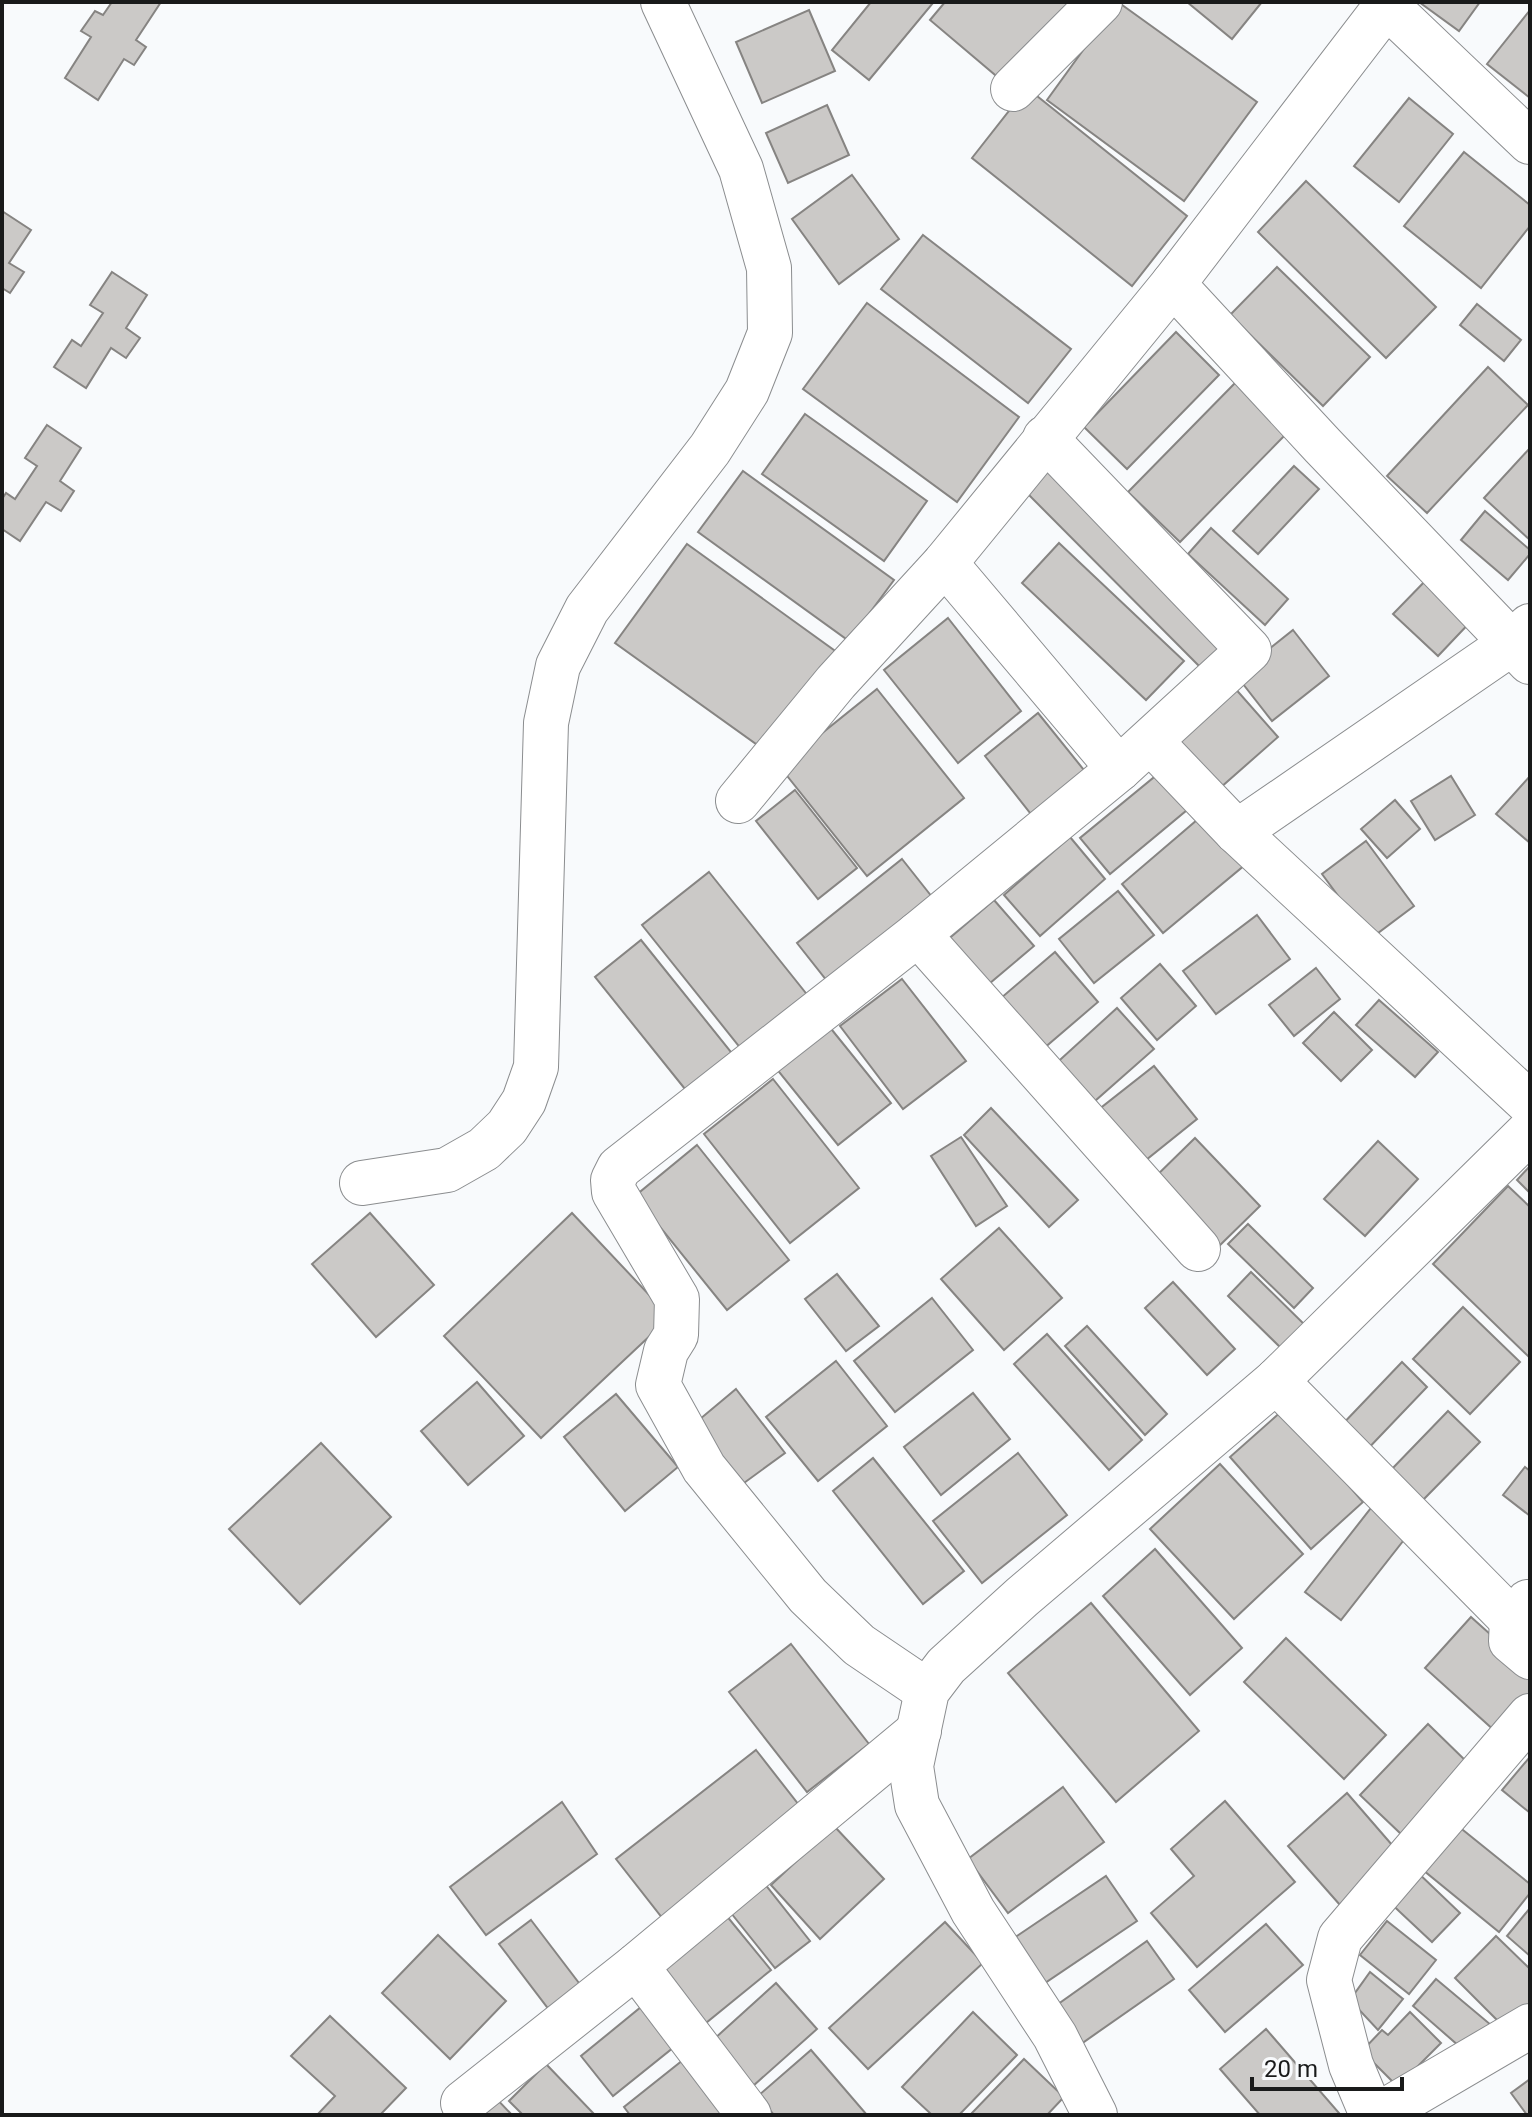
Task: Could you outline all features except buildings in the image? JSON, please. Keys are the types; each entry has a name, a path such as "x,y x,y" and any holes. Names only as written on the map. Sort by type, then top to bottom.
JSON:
{"street":[{"path":"362,1183 447,1170 484,1149 507,1127 524,1101 536,1067 546,723 558,666 587,609 702,461 725,426 747,391 770,333 769,268 741,169 663,2"},
{"path":"1013,89 1100,2"},
{"path":"738,801 836,682 945,563 1173,284 1386,3 1530,142"},
{"path":"1173,284 1323,446 1524,644 1237,832"},
{"path":"923,1711 808,1596 704,1468 658,1385 666,1351 676,1335 677,1299 614,1192 613,1180 619,1168 918,934 1135,756 1249,650 1045,438"},
{"path":"945,563 1135,756 1237,832 1530,1104"},
{"path":"918,934 1198,1249"},
{"path":"1095,2115 1055,2036 973,1911 917,1805 911,1766 923,1711 946,1666 1022,1597 1276,1381 1530,1131"},
{"path":"1276,1381 1524,1625"},
{"path":"463,2103 636,1966 923,1711"},
{"path":"1530,1716 1340,1938 1329,1980 1351,2065 1375,2115 1530,2026"},
{"path":"636,1966 749,2115"}]}
